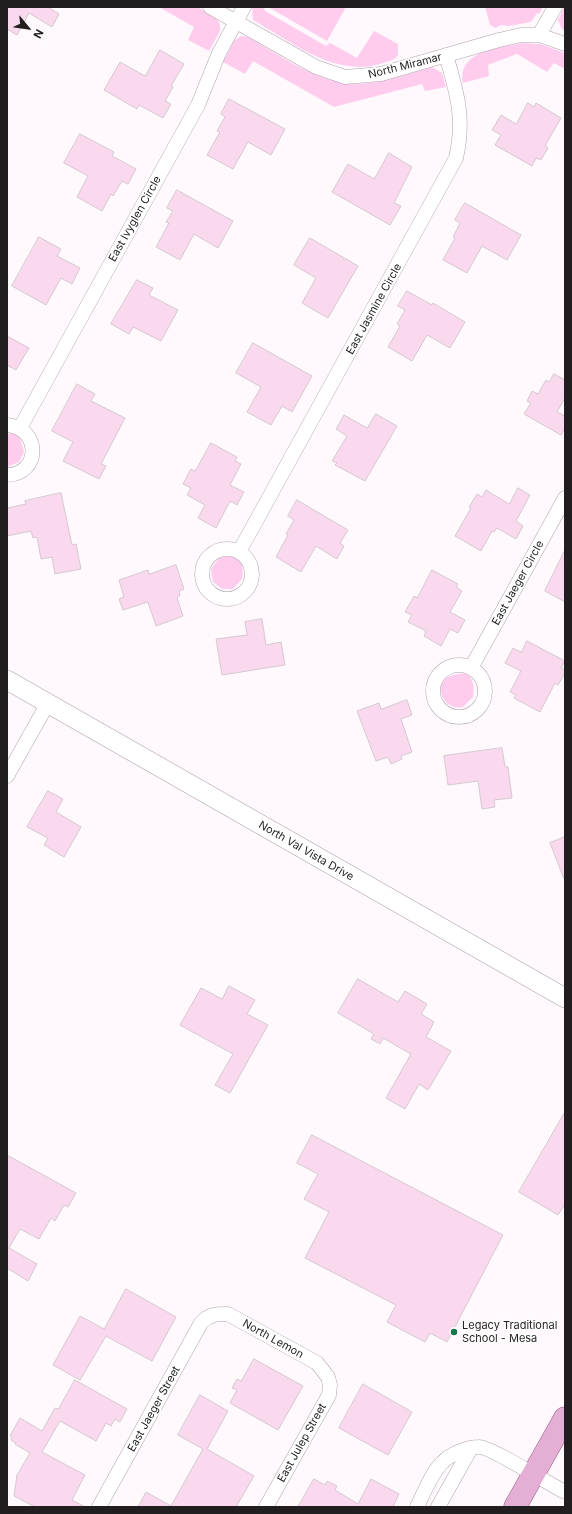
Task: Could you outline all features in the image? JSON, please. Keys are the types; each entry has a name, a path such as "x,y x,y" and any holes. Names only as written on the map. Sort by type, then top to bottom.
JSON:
{"main road":[{"name":"North Val Vista Drive","path":"7,680 565,998"},
{"path":"515,1507 565,1418"}],"street":[{"name":"North Miramar","path":"210,7 316,67 345,77 381,74 521,35 539,35 565,44"},
{"name":"East Ivyglen Circle","path":"7,475 21,472 32,459 32,442 28,435 14,427 198,105 219,53 244,7"},
{"path":"539,35 555,7"},
{"name":"East Jasmine Circle","path":"239,552 456,158 461,138 459,100 446,55"},
{"name":"East Jaeger Circle","path":"471,668 565,498"},
{"path":"7,776 48,703"},
{"name":"North Lemon","path":"212,1315 228,1314 317,1363 328,1376"},
{"name":"East Jaeger Street","path":"99,1507 201,1323 206,1317 212,1315"},
{"name":"East Julep Street","path":"266,1507 329,1395 330,1385 328,1376"},
{"path":"417,1507 427,1486 443,1462 457,1453 480,1446 502,1456 565,1492"},
{"path":"427,1486 442,1501 471,1448"}],"shaded area":[{"path":"159,7 197,7 215,17 220,24 220,31 209,51 188,40 194,27"},
{"path":"252,7 264,7 265,11 326,46 330,43 357,58 374,31 398,44 398,55 394,59 387,62 363,67 346,66 330,62 298,47 253,20"},
{"path":"268,7 346,7 327,41"},
{"path":"485,7 543,7 539,14 537,13 531,22 508,26 501,25 496,28 490,25"},
{"path":"564,7 565,31 561,28 559,21 557,22"},
{"path":"241,36 248,37 306,70 321,77 336,81 352,84 369,83 432,67 442,73 446,87 425,91 422,84 334,107 253,61 245,74 223,62 234,41"},
{"path":"523,43 540,44 565,53 565,69 554,63 547,72 517,54 488,65 489,76 463,83 463,72 473,57 492,49"},
{"path":"16,432 19,435 24,452 19,462 7,467 7,434"},
{"path":"235,555 242,566 242,579 233,589 222,589 213,582 211,569 219,558"},
{"path":"466,673 470,677 473,684 473,697 463,707 450,705 442,696 442,685 450,676"}],"building":[{"path":"7,7 48,7 59,14 52,27 29,13 17,35 7,29"},
{"path":"160,50 184,64 171,86 173,87 165,101 171,104 163,118 139,105 137,109 104,90 120,62 145,76"},
{"path":"229,99 285,129 271,155 248,142 233,169 207,155 220,132 217,131 225,117 221,114"},
{"path":"528,103 534,107 536,103 561,118 545,146 548,148 541,160 536,158 532,166 495,145 501,135 492,130 501,115 516,124"},
{"path":"80,134 114,152 112,156 136,169 128,184 122,181 113,196 111,194 102,211 77,197 88,176 64,163"},
{"path":"389,153 412,167 394,203 401,206 390,225 332,192 348,164 374,179"},
{"path":"177,190 233,221 218,248 194,234 180,260 156,247 169,223 166,222 173,211 167,208"},
{"path":"465,203 521,235 507,260 482,246 467,273 443,260 455,238 453,237 460,223 455,220"},
{"path":"39,237 61,249 57,256 80,268 72,284 61,278 46,305 12,286"},
{"path":"310,238 358,266 328,318 302,303 316,278 294,265"},
{"path":"137,280 153,288 149,295 178,310 161,341 133,327 129,334 111,324"},
{"path":"407,291 432,305 433,303 465,322 450,348 427,335 412,361 388,347 400,326 397,324 405,310 398,306"},
{"path":"7,336 29,348 16,370 7,365"},
{"path":"253,343 312,376 292,412 282,406 271,425 247,412 261,387 236,373"},
{"path":"554,374 565,380 565,398 557,412 565,416 565,428 561,435 524,414 531,403 527,401 532,391 538,394 546,380 549,382"},
{"path":"77,384 95,394 91,401 125,418 101,464 106,466 99,479 63,461 73,442 52,431"},
{"path":"376,414 397,426 365,481 335,465 337,463 332,461 347,436 336,429 344,415 367,428"},
{"path":"211,443 237,457 235,461 241,464 230,485 244,492 237,505 230,501 216,528 198,518 205,505 187,495 191,488 183,484 191,469 195,471"},
{"path":"518,488 530,495 516,521 523,526 516,539 497,528 494,532 492,531 481,551 455,536 477,494 482,497 486,490 509,504"},
{"path":"61,493 72,545 76,544 81,569 55,574 52,557 41,559 37,537 33,538 31,531 7,536 7,508 26,504 25,501"},
{"path":"297,500 348,530 340,543 344,546 337,559 316,546 301,572 276,557 294,520 288,516"},
{"path":"565,550 565,602 545,591"},
{"path":"176,565 184,589 179,591 180,595 177,598 183,616 156,626 148,602 123,610 119,599 124,597 119,580 148,570 149,574"},
{"path":"432,570 458,584 456,587 462,591 450,612 465,620 458,633 450,629 441,646 424,636 426,631 408,622 412,615 405,612 414,596 417,598"},
{"path":"262,619 266,645 281,642 285,665 222,675 216,639 247,635 245,622"},
{"path":"527,641 565,661 561,668 565,670 565,673 558,685 555,683 540,712 514,698 516,695 510,692 521,671 505,663 513,648 521,652"},
{"path":"407,700 412,715 401,719 412,752 401,756 402,759 391,764 388,757 376,761 357,711 379,703 381,709"},
{"path":"502,748 505,767 508,767 512,798 494,800 495,807 482,809 478,781 448,785 444,756"},
{"path":"48,791 63,799 56,812 81,827 64,857 44,845 48,838 27,827"},
{"path":"565,837 565,878 564,879 550,843"},
{"path":"358,979 398,1002 405,991 427,1004 421,1014 434,1022 426,1037 451,1051 428,1090 419,1084 405,1109 386,1098 411,1054 383,1038 380,1044 371,1039 374,1034 338,1013"},
{"path":"229,986 255,1000 247,1014 268,1025 230,1093 215,1085 233,1054 180,1025 201,988 222,999"},
{"path":"565,1112 565,1204 558,1215 519,1192"},
{"path":"312,1135 503,1235 447,1342 430,1333 425,1342 387,1322 396,1305 305,1258 329,1212 304,1199 318,1174 297,1163"},
{"path":"7,1155 76,1193 68,1207 64,1205 55,1221 51,1218 39,1239 20,1229 9,1248 37,1264 28,1281 7,1268"},
{"path":"126,1289 176,1317 152,1361 106,1336 80,1380 53,1365 80,1316 104,1329"},
{"path":"254,1359 303,1386 278,1430 230,1403 237,1390 232,1388 237,1379 241,1381"},
{"path":"75,1380 127,1409 120,1422 115,1419 111,1426 106,1423 96,1441 60,1421 42,1452 85,1475 72,1500 85,1507 35,1507 14,1496 17,1475 30,1453 15,1444 16,1443 11,1440 12,1437 10,1436 20,1418 42,1431 55,1408 58,1409"},
{"path":"363,1384 412,1412 388,1455 339,1428"},
{"path":"200,1395 228,1411 207,1449 254,1476 236,1507 138,1507 146,1492 171,1506 203,1449 178,1435"},
{"path":"314,1479 325,1485 327,1481 337,1486 335,1490 358,1504 371,1479 399,1494 393,1507 298,1507"}],"place":[{"name":"Legacy Traditional School - Mesa","path":"454,1332"}]}
